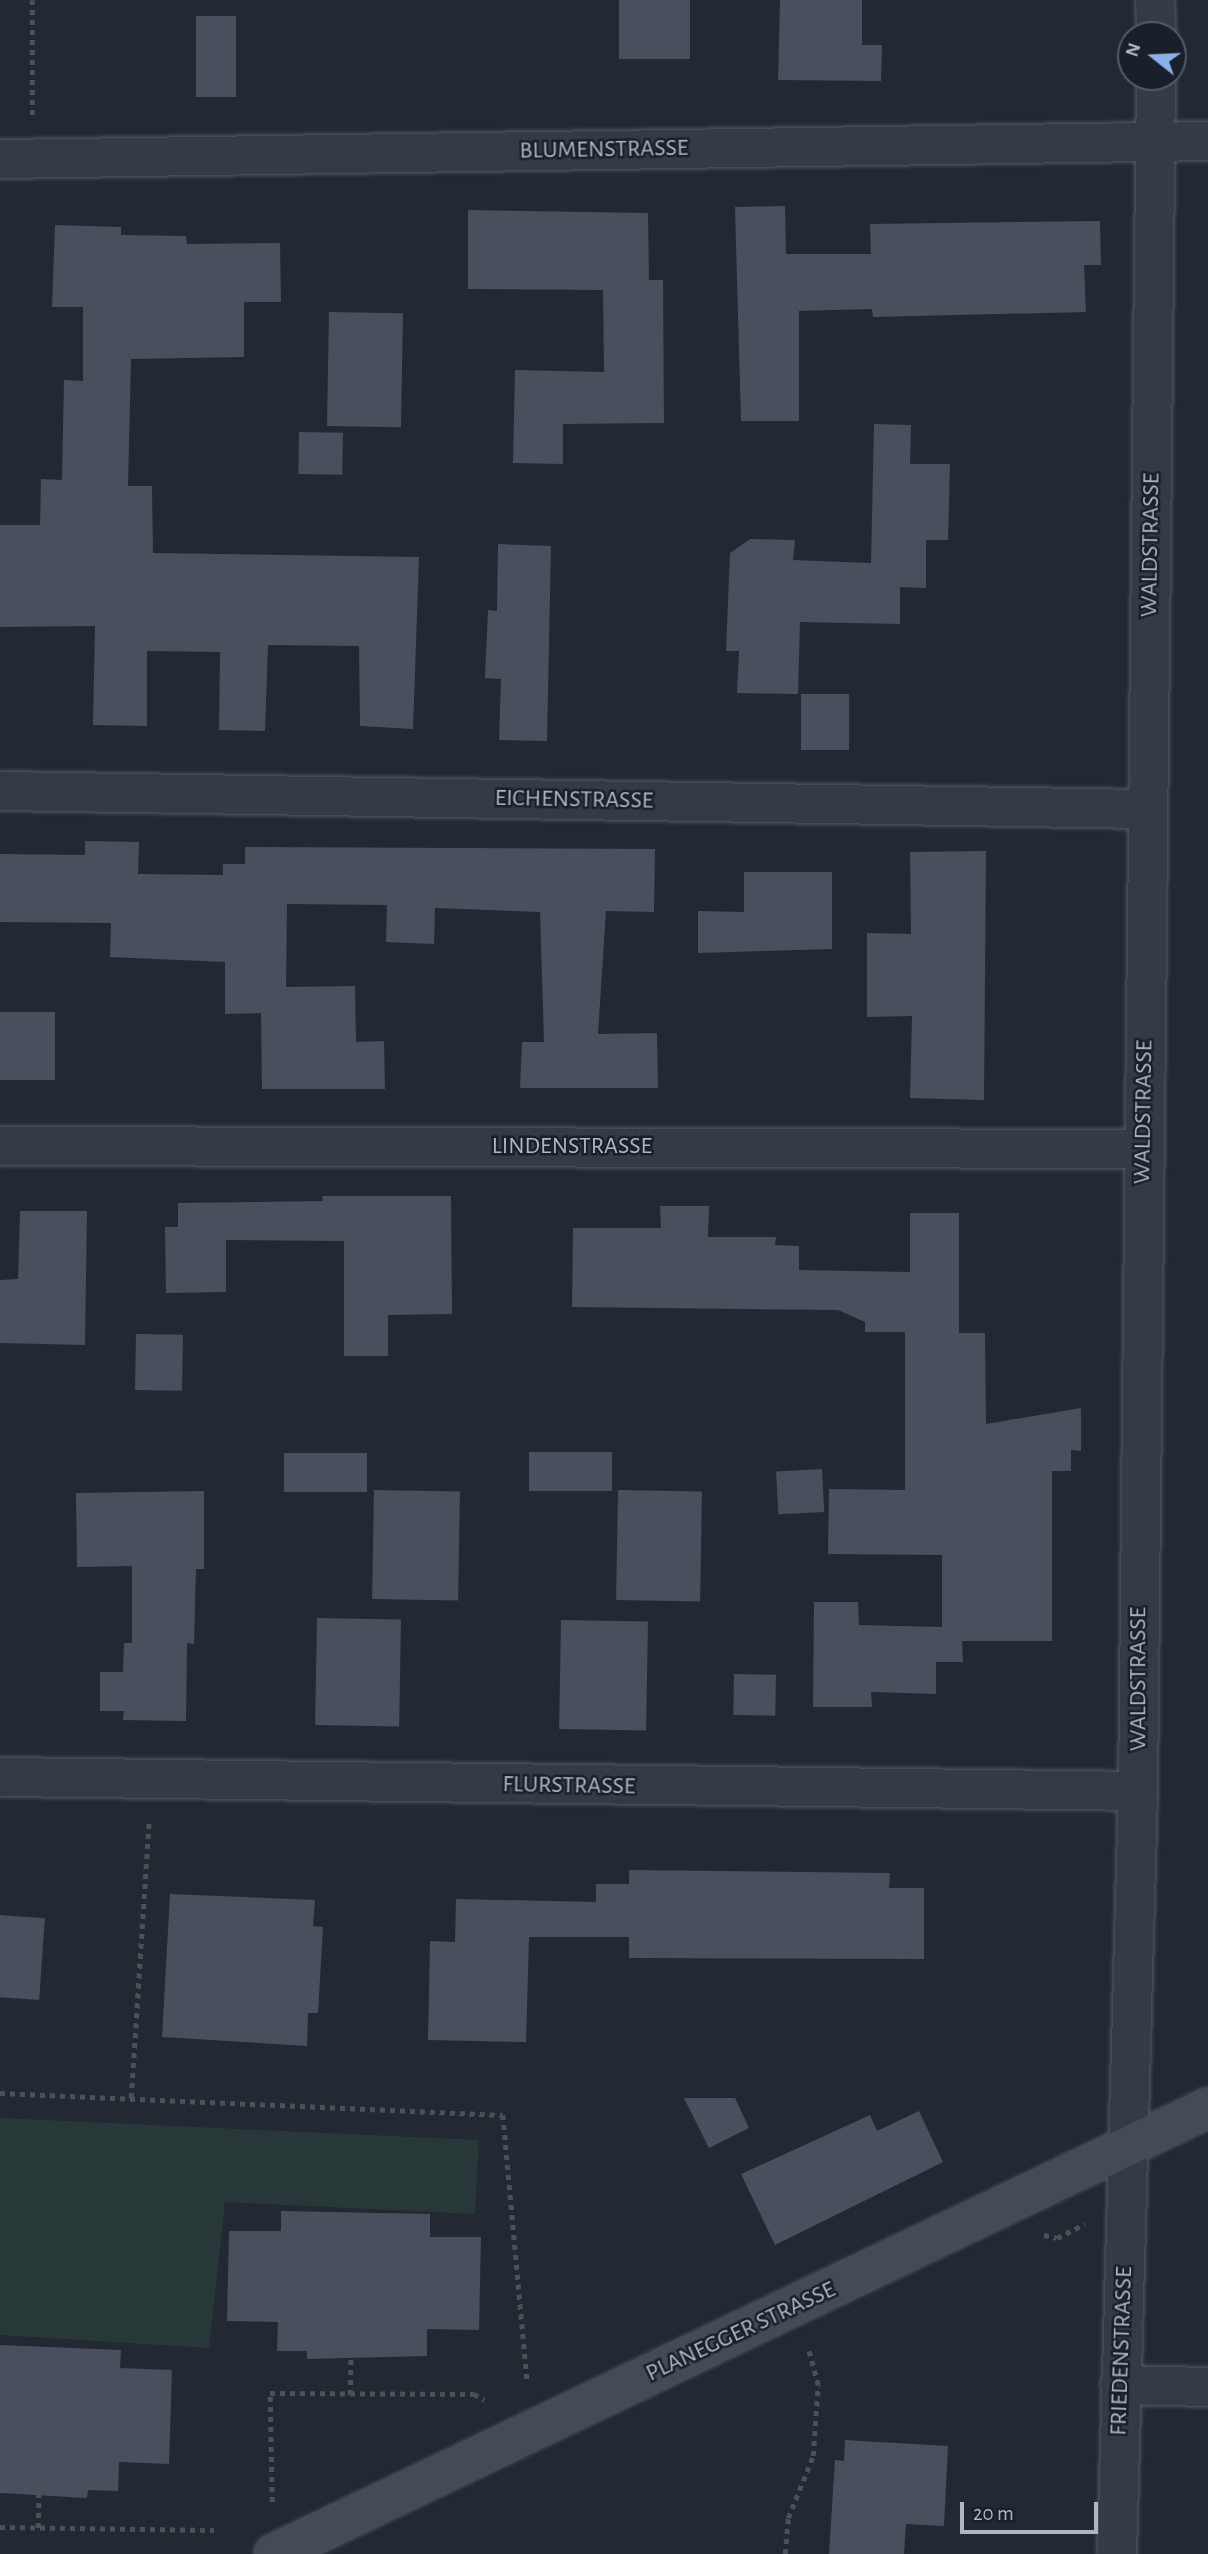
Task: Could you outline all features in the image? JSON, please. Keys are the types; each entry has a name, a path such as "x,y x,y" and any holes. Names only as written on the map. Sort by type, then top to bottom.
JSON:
{"street":[{"path":"1155,0 1156,21"},
{"name":"WALDSTRASSE","path":"1129,2147 1139,1791 1143,1149 1156,91"},
{"name":"BLUMENSTRASSE","path":"16,159 1208,141"},
{"name":"EICHENSTRASSE","path":"0,791 1149,809"},
{"name":"LINDENSTRASSE","path":"0,1146 1143,1149"},
{"name":"FLURSTRASSE","path":"0,1777 151,1783 1139,1791"},
{"name":"PLANEGGER STRASSE","path":"274,2554 1208,2108"},
{"name":"FRIEDENSTRASSE","path":"1117,2554 1129,2147"},
{"path":"1120,2385 1208,2387"}],"path":[{"path":"16,159 32,0"},
{"path":"131,2098 151,1783"},
{"path":"0,2093 503,2115 527,2379"},
{"path":"785,2554 788,2518 813,2456 818,2385 796,2305"},
{"path":"351,2349 351,2395"},
{"path":"272,2502 270,2393 474,2393 484,2400"},
{"path":"37,2528 39,2481"},
{"path":"0,2527 214,2530"}],"shaded area":[{"path":"0,2118 479,2140 475,2214 225,2202 209,2348 0,2335"}],"building":[{"path":"619,0 690,0 690,59 619,59"},
{"path":"780,0 862,0 862,45 882,45 881,81 778,80"},
{"path":"196,16 236,16 236,97 196,97"},
{"path":"785,206 786,254 871,254 870,224 1100,221 1101,265 1084,265 1086,312 873,317 872,309 799,311 799,421 741,421 735,207"},
{"path":"468,210 648,213 649,280 663,280 664,423 563,424 563,464 513,463 515,370 604,372 603,290 468,289"},
{"path":"55,225 121,227 121,235 186,236 187,244 280,243 281,302 244,302 244,357 131,359 128,486 152,486 153,553 419,557 413,729 360,726 359,646 268,645 265,731 219,730 220,652 147,651 147,726 93,725 95,626 0,627 0,525 40,525 41,479 62,480 64,380 83,381 83,307 52,307"},
{"path":"329,312 403,313 401,427 327,426"},
{"path":"874,424 911,425 910,464 950,464 948,540 926,540 926,588 900,587 900,624 800,622 798,694 737,693 739,651 726,651 730,553 750,539 795,540 793,560 871,563"},
{"path":"299,432 343,433 342,475 298,474"},
{"path":"498,544 551,546 547,741 499,740 501,679 485,678 488,610 497,611"},
{"path":"801,694 849,694 849,750 801,750"},
{"path":"85,841 139,842 138,874 223,875 223,864 245,864 245,847 655,849 654,912 606,911 598,1034 657,1033 658,1088 520,1088 522,1042 544,1042 540,912 435,908 434,944 386,942 387,905 287,904 286,987 355,986 356,1042 384,1041 385,1089 262,1089 261,1013 225,1014 225,962 110,957 111,923 0,922 0,854 85,855"},
{"path":"986,851 984,1100 910,1098 912,1016 867,1017 867,933 911,934 910,852"},
{"path":"744,872 832,872 832,949 698,953 698,911 744,912"},
{"path":"0,1012 55,1012 55,1080 0,1080"},
{"path":"322,1196 451,1196 452,1314 388,1315 388,1356 344,1356 344,1241 226,1240 226,1292 166,1293 165,1227 178,1227 178,1203 323,1201"},
{"path":"660,1206 709,1206 708,1237 776,1237 775,1245 799,1246 799,1270 910,1272 910,1213 959,1213 959,1333 985,1333 986,1424 1081,1408 1081,1451 1071,1450 1071,1471 1052,1471 1052,1641 962,1641 963,1662 936,1662 936,1694 871,1692 872,1707 813,1707 814,1602 858,1602 859,1625 942,1627 942,1555 828,1554 829,1489 905,1490 905,1332 865,1332 865,1322 838,1310 572,1307 573,1228 661,1228"},
{"path":"20,1211 87,1211 85,1345 0,1343 0,1280 18,1279"},
{"path":"136,1334 183,1335 182,1391 135,1390"},
{"path":"529,1452 612,1452 612,1491 529,1491"},
{"path":"284,1453 367,1453 367,1492 284,1492"},
{"path":"822,1469 824,1512 778,1514 776,1471"},
{"path":"374,1490 460,1492 458,1600 372,1599"},
{"path":"618,1490 702,1491 700,1601 616,1600"},
{"path":"204,1491 204,1569 196,1569 194,1644 187,1643 186,1721 123,1720 124,1711 100,1711 100,1672 123,1672 124,1643 132,1643 132,1566 77,1567 76,1493"},
{"path":"317,1618 401,1619 399,1726 315,1725"},
{"path":"561,1620 648,1622 646,1731 559,1729"},
{"path":"734,1674 776,1675 775,1716 733,1715"},
{"path":"629,1870 890,1873 889,1888 924,1888 924,1959 629,1958 629,1937 529,1937 526,2042 428,2040 430,1941 455,1942 456,1899 596,1902 596,1884 629,1884"},
{"path":"170,1894 315,1900 313,1926 323,1927 318,2013 308,2013 307,2046 162,2037"},
{"path":"0,1915 45,1918 39,2000 0,1997"},
{"path":"684,2098 735,2098 749,2128 709,2148"},
{"path":"919,2111 943,2162 775,2245 741,2174 870,2115 877,2131"},
{"path":"281,2211 430,2214 430,2237 481,2237 479,2330 427,2329 427,2356 307,2359 307,2351 277,2351 278,2322 227,2321 229,2231 281,2231"},
{"path":"0,2345 121,2350 120,2368 172,2370 169,2464 119,2462 118,2491 88,2490 87,2498 0,2493"},
{"path":"845,2440 948,2446 944,2526 906,2524 904,2554 829,2554 835,2460 844,2461"}]}
